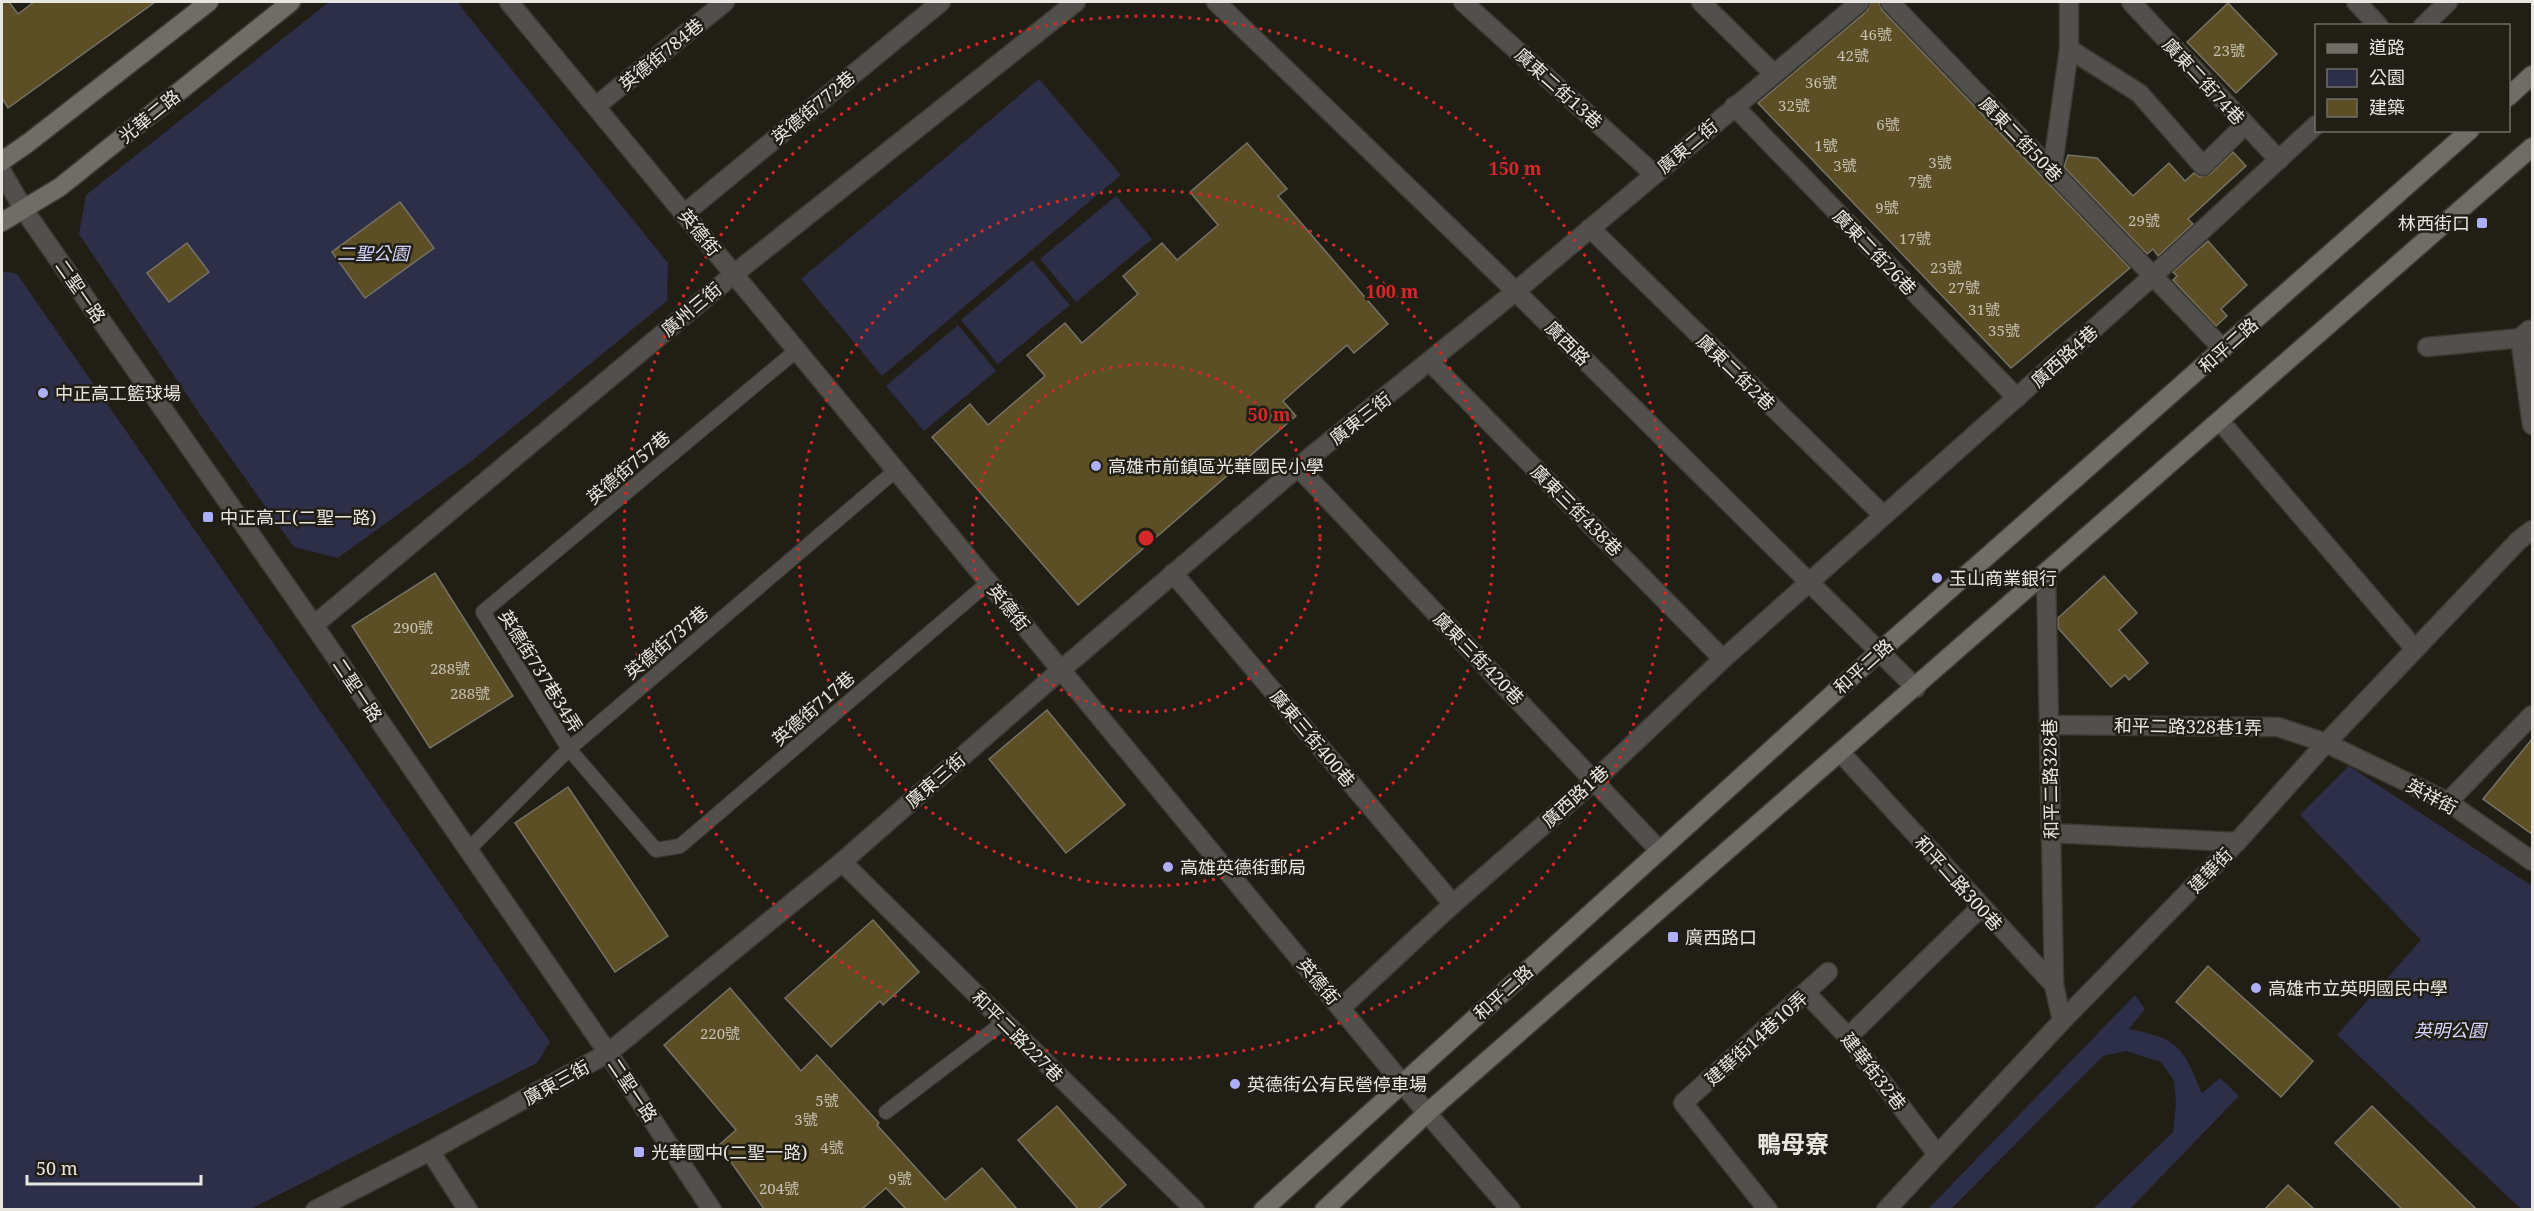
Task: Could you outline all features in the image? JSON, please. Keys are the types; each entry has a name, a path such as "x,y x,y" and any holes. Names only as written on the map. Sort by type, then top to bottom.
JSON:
{"street":[{"path":"2,161 209,2"},
{"name":"光華二路","path":"2,222 60,187 291,2"},
{"name":"英德街","path":"509,2 1427,1113 1511,1209"},
{"name":"英德街784巷","path":"596,106 725,2"},
{"name":"英德街772巷","path":"685,213 941,2"},
{"name":"廣州三街","path":"314,625 734,273 1076,2"},
{"name":"廣西路","path":"1216,2 1516,291 1916,688"},
{"name":"廣東二街13巷","path":"1463,2 1654,174"},
{"path":"1701,2 1773,73"},
{"name":"廣東二街","path":"1516,291 1860,2"},
{"name":"廣東二街50巷","path":"1890,2 2223,349"},
{"path":"2052,172 2069,49 2068,2"},
{"name":"廣東二街74巷","path":"2131,2 2279,160"},
{"path":"2356,2 2377,24"},
{"path":"2425,24 2448,2"},
{"path":"2069,49 2139,93 2203,166 2245,125"},
{"path":"2510,95 2532,75"},
{"name":"廣東二街26巷","path":"1734,106 2017,398"},
{"name":"廣西路4巷","path":"1808,583 2153,276 2315,126"},
{"name":"和平二路","path":"1263,1209 1879,652 2468,132"},
{"path":"1324,1209 1427,1113 1916,688 2532,147"},
{"name":"二聖一路","path":"2,172 24,210 314,625 608,1053 712,1209"},
{"name":"廣東二街2巷","path":"1590,228 1882,515"},
{"name":"廣東三街","path":"315,1209 430,1151 608,1053 842,862 1298,467 1516,291"},
{"path":"2427,346 2528,334 2532,425"},
{"name":"廣東三街438巷","path":"1430,362 1723,659"},
{"path":"2220,422 2415,649"},
{"name":"廣東三街420巷","path":"1298,467 1659,850"},
{"name":"建華街","path":"1886,1209 2062,1021 2238,842 2326,743 2415,649 2519,540 2532,530"},
{"name":"和平二路328巷","path":"2046,572 2054,986"},
{"name":"廣東三街400巷","path":"1173,573 1453,904"},
{"name":"廣西路1巷","path":"1341,1008 1453,904 1595,780 1723,659 1808,583"},
{"path":"2448,802 2532,715"},
{"name":"和平二路328巷1弄","path":"2049,725 2278,727 2326,743"},
{"name":"英祥街","path":"2326,743 2448,802 2532,861"},
{"name":"和平二路300巷","path":"1841,753 2054,986 2062,1021"},
{"path":"2051,833 2238,842"},
{"name":"和平二路227巷","path":"842,862 1195,1209"},
{"path":"1848,1036 1981,907"},
{"name":"建華街14巷10弄","path":"1768,1209 1683,1103 1828,972"},
{"name":"建華街32巷","path":"1806,993 1848,1036 1937,1154"},
{"path":"430,1151 468,1209"}],"lane":[{"name":"英德街757巷","path":"483,612 797,350"},
{"name":"英德街737巷","path":"468,850 569,749 896,470"},
{"name":"英德街717巷","path":"656,850 680,846 989,582"},
{"name":"英德街737巷34弄","path":"483,612 569,749 656,850"},
{"path":"886,1112 1004,1022"}],"green space":[{"name":"二聖公園","path":"329,2 457,2 668,263 667,301 474,459 338,558 294,547 203,419 79,234 86,195"},
{"path":"1039,79 1121,175 882,376 801,279"},
{"path":"1116,196 1152,239 1076,302 1040,259"},
{"path":"1032,260 1070,305 998,364 961,320"},
{"path":"2,271 17,274 550,1042 537,1063 251,1209 2,1209"},
{"path":"958,325 996,371 924,431 886,386"},
{"name":"英明公園","path":"2349,766 2532,886 2532,1209 2521,1209 2337,1035 2421,940 2300,815"},
{"path":"2135,995 2145,1009 2129,1029 2159,1036 2177,1048 2190,1065 2202,1093 2220,1078 2239,1096 2130,1209 2093,1209 2173,1132 2176,1102 2174,1081 2161,1062 2126,1051 2103,1056 1951,1209 1928,1209"}],"building":[{"path":"2,2 9,2 18,14 34,2 155,2 8,108 2,98"},
{"path":"1871,2 1879,2 1882,10 2130,268 2011,368 1758,103 1867,11"},
{"path":"2228,3 2277,54 2236,93 2187,42"},
{"path":"1247,143 1287,189 1278,196 1388,324 1354,353 1347,345 1283,401 1296,416 1078,605 932,437 970,404 988,425 1045,376 1027,355 1065,323 1082,343 1138,294 1123,276 1162,243 1177,260 1218,225 1190,192"},
{"path":"2233,152 2246,166 2188,219 2193,224 2158,256 2153,249 2147,254 2064,167 2068,155 2097,158 2133,196 2169,163 2185,181 2194,173 2200,177 2210,174"},
{"path":"400,202 434,248 365,298 332,252"},
{"path":"2208,241 2247,285 2221,309 2227,316 2216,326 2173,280 2177,276 2173,272"},
{"path":"187,243 209,272 169,302 147,273"},
{"path":"435,573 513,696 430,748 352,626"},
{"path":"2104,576 2137,613 2119,630 2148,663 2129,680 2125,675 2111,687 2058,628 2058,618"},
{"path":"1047,710 1125,805 1066,853 989,759"},
{"path":"2532,739 2532,834 2483,799"},
{"path":"568,787 668,936 615,972 515,823"},
{"path":"873,920 919,972 883,1005 880,1001 831,1047 785,998"},
{"path":"2208,966 2313,1061 2281,1097 2176,1002"},
{"path":"730,988 801,1071 817,1055 945,1200 982,1168 1017,1209 906,1209 886,1188 862,1209 764,1209 719,1145 736,1130 664,1045"},
{"path":"1057,1106 1126,1185 1098,1209 1078,1209 1018,1140"},
{"path":"2372,1106 2476,1209 2402,1209 2335,1143"},
{"path":"2288,1185 2314,1209 2265,1209"}],"place":[{"name":"林西街口","path":"2482,223"},
{"name":"中正高工籃球場","path":"43,393"},
{"name":"高雄市前鎮區光華國民小學","path":"1096,466"},
{"name":"中正高工(二聖一路)","path":"208,517"},
{"name":"玉山商業銀行","path":"1937,578"},
{"name":"高雄英德街郵局","path":"1168,867"},
{"name":"廣西路口","path":"1673,937"},
{"name":"高雄市立英明國民中學","path":"2256,988"},
{"name":"英德街公有民營停車場","path":"1235,1084"},
{"name":"光華國中(二聖一路)","path":"639,1152"}],"district":[{"name":"鴨母寮","path":"1793,1143"}]}
